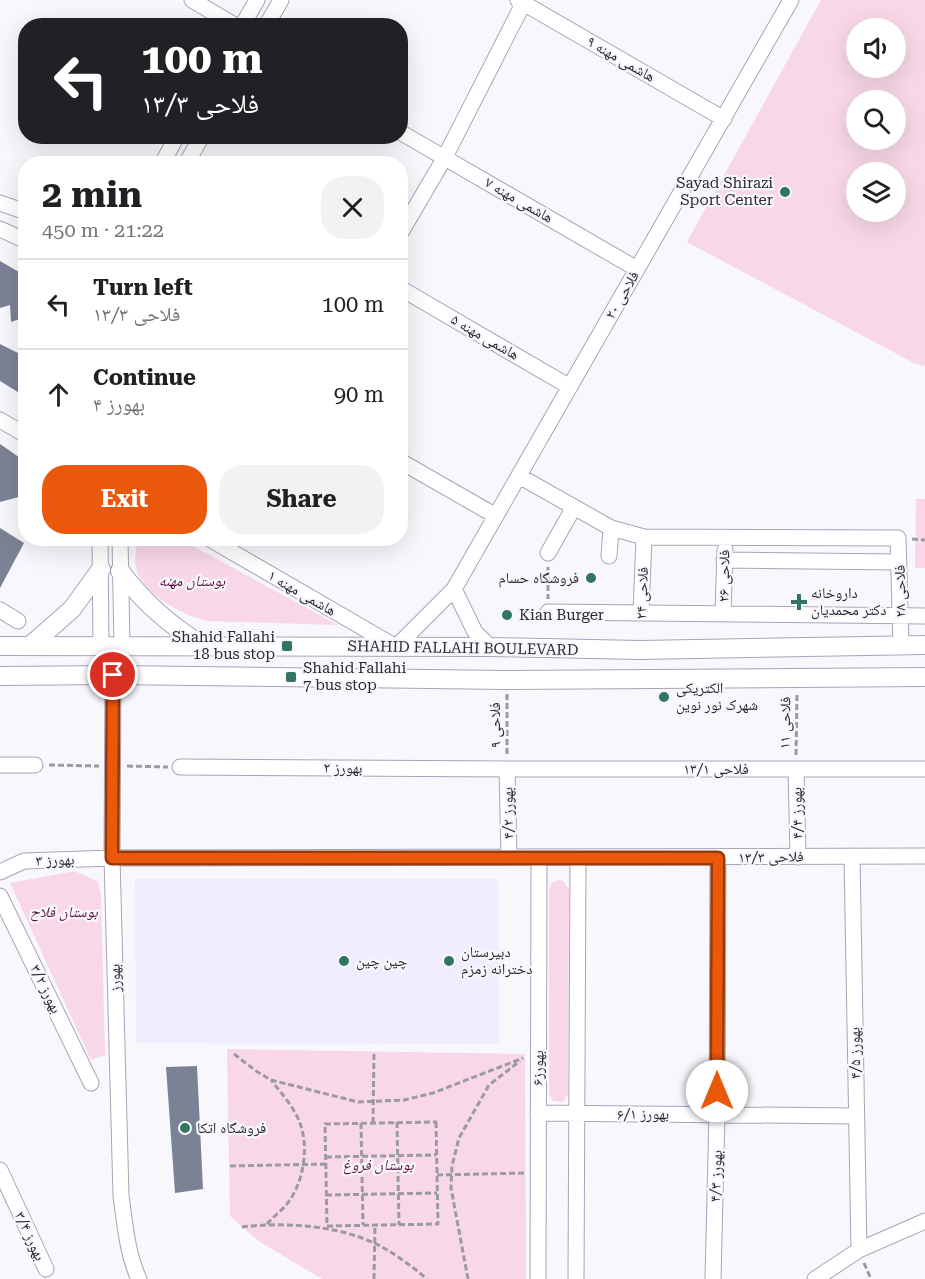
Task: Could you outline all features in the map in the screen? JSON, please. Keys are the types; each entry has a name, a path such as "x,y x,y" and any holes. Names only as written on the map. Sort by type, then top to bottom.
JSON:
{"main road":[{"path":"31,645 72,609 101,569"},
{"path":"120,571 135,592 156,613 203,646"},
{"name":"SHAHID FALLAHI BOULEVARD","path":"0,646 490,647 640,650 925,645"},
{"name":"SHAHID FALLAHI BOULEVARD","path":"0,676 113,675 507,680 925,677"}],"street":[{"path":"192,0 222,18"},
{"path":"247,18 257,0"},
{"path":"271,18 281,0"},
{"name":"فلاحی ۲۰","path":"396,647 454,589 791,0"},
{"path":"408,220 445,158 522,1"},
{"name":"هاشمی مهنه ۹","path":"522,1 724,119"},
{"name":"هاشمی مهنه ۷","path":"408,137 637,269"},
{"path":"0,203 18,209"},
{"path":"0,229 18,237"},
{"name":"هاشمی مهنه ۵","path":"408,293 570,387"},
{"path":"0,420 18,430"},
{"path":"408,466 496,516"},
{"path":"519,476 611,528 644,537 725,538"},
{"path":"548,553 574,507"},
{"path":"609,556 611,528"},
{"name":"فلاحی ۲۴","path":"641,613 644,537"},
{"name":"فلاحی ۲۸","path":"725,538 898,538 901,645"},
{"name":"فلاحی ۲۶","path":"723,614 725,538"},
{"path":"100,546 101,646 113,675"},
{"path":"113,675 122,646 120,546"},
{"name":"هاشمی مهنه ۱","path":"222,546 396,647"},
{"path":"724,560 899,562"},
{"path":"454,589 475,632 490,647"},
{"path":"0,610 18,621"},
{"path":"548,612 925,616"},
{"name":"بهورز","path":"113,675 112,858 122,1196 128,1239 139,1279"},
{"path":"0,765 35,765"},
{"name":"بهورز ۲","path":"180,767 507,769"},
{"name":"فلاحی ۱۳/۱","path":"507,769 925,769"},
{"name":"بهورز ۴/۲","path":"507,769 508,857"},
{"name":"بهورز ۴/۴","path":"796,769 798,856"},
{"name":"بهورز ۴/۵","path":"852,856 859,1250"},
{"name":"فلاحی ۱۳/۳","path":"508,857 925,856"},
{"name":"بهورز ۳","path":"0,872 24,861 112,858 508,857"},
{"name":"بهورز۶","path":"538,1279 539,857"},
{"path":"576,1279 578,857"},
{"name":"بهورز ۴/۳","path":"713,1279 717,1114 718,858"},
{"name":"بهورز ۳/۲","path":"0,896 91,1083"},
{"name":"بهورز ۶/۱","path":"538,1113 856,1116"},
{"name":"بهورز ۳/۴","path":"0,1170 46,1269"},
{"path":"815,1279 859,1250 925,1221"}],"path":[{"name":"فلاحی ۱۱","path":"796,769 797,677"},
{"name":"فلاحی ۹","path":"507,680 507,769"},
{"path":"374,1051 374,1123"},
{"path":"234,1054 271,1080 358,1102 404,1100 433,1093 524,1058 489,1085 459,1138 452,1166 453,1200 468,1279"},
{"path":"267,1224 288,1203 298,1183 305,1144 300,1122 271,1080"},
{"path":"396,1122 399,1225"},
{"path":"396,1122 436,1122 438,1224 327,1226 325,1124 396,1122"},
{"path":"361,1123 363,1225"},
{"path":"326,1156 436,1155"},
{"path":"230,1166 326,1164"},
{"path":"437,1175 538,1172"},
{"path":"326,1195 437,1193"},
{"path":"242,1227 267,1224 300,1225 345,1234 374,1243 427,1279"},
{"path":"374,1279 375,1225"}],"shaded area":[{"path":"135,879 498,879 499,1044 136,1043"}],"green space":[{"name":"Sayad Shirazi Sport Center","path":"821,0 925,0 925,366 916,364 687,242"},
{"path":"916,499 925,499 925,568 915,568"},
{"name":"بوستان مهنه","path":"136,546 193,546 338,625 207,621 198,618 176,609 146,586 136,568"},
{"name":"بوستان فلاح","path":"75,871 98,882 101,894 105,1055 91,1060 10,883"},
{"path":"558,880 563,881 569,890 568,1094 563,1102 553,1101 549,1094 549,890 552,883"},
{"name":"بوستان فروغ","path":"227,1049 525,1054 526,1279 322,1279 257,1240 230,1216"}],"building":[{"path":"0,261 18,271 18,320 11,322 10,305 0,308"},
{"path":"0,344 18,353 18,392 0,381"},
{"path":"0,444 18,456 18,497 0,502"},
{"path":"0,528 18,539 18,546 22,546 0,588"},
{"name":"فروشگاه اتکا","path":"197,1066 203,1189 175,1193 166,1067"}],"place":[{"name":"Sayad Shirazi Sport Center","path":"785,192"},
{"name":"فروشگاه حسام","path":"591,578"},
{"name":"داروخانه دکتر محمدیان","path":"799,602"},
{"name":"Kian Burger","path":"507,615"},
{"name":"Shahid Fallahi 18 bus stop","path":"287,646"},
{"name":"Shahid Fallahi 7 bus stop","path":"291,677"},
{"name":"الکتریکی شهرک نور نوین","path":"664,697"},
{"name":"چین چین","path":"344,961"},
{"name":"دبیرستان دخترانه زمزم","path":"449,961"},
{"name":"فروشگاه اتکا","path":"185,1128"}],"route":[{"path":"113,675 112,858 718,858 717,1091"}]}
